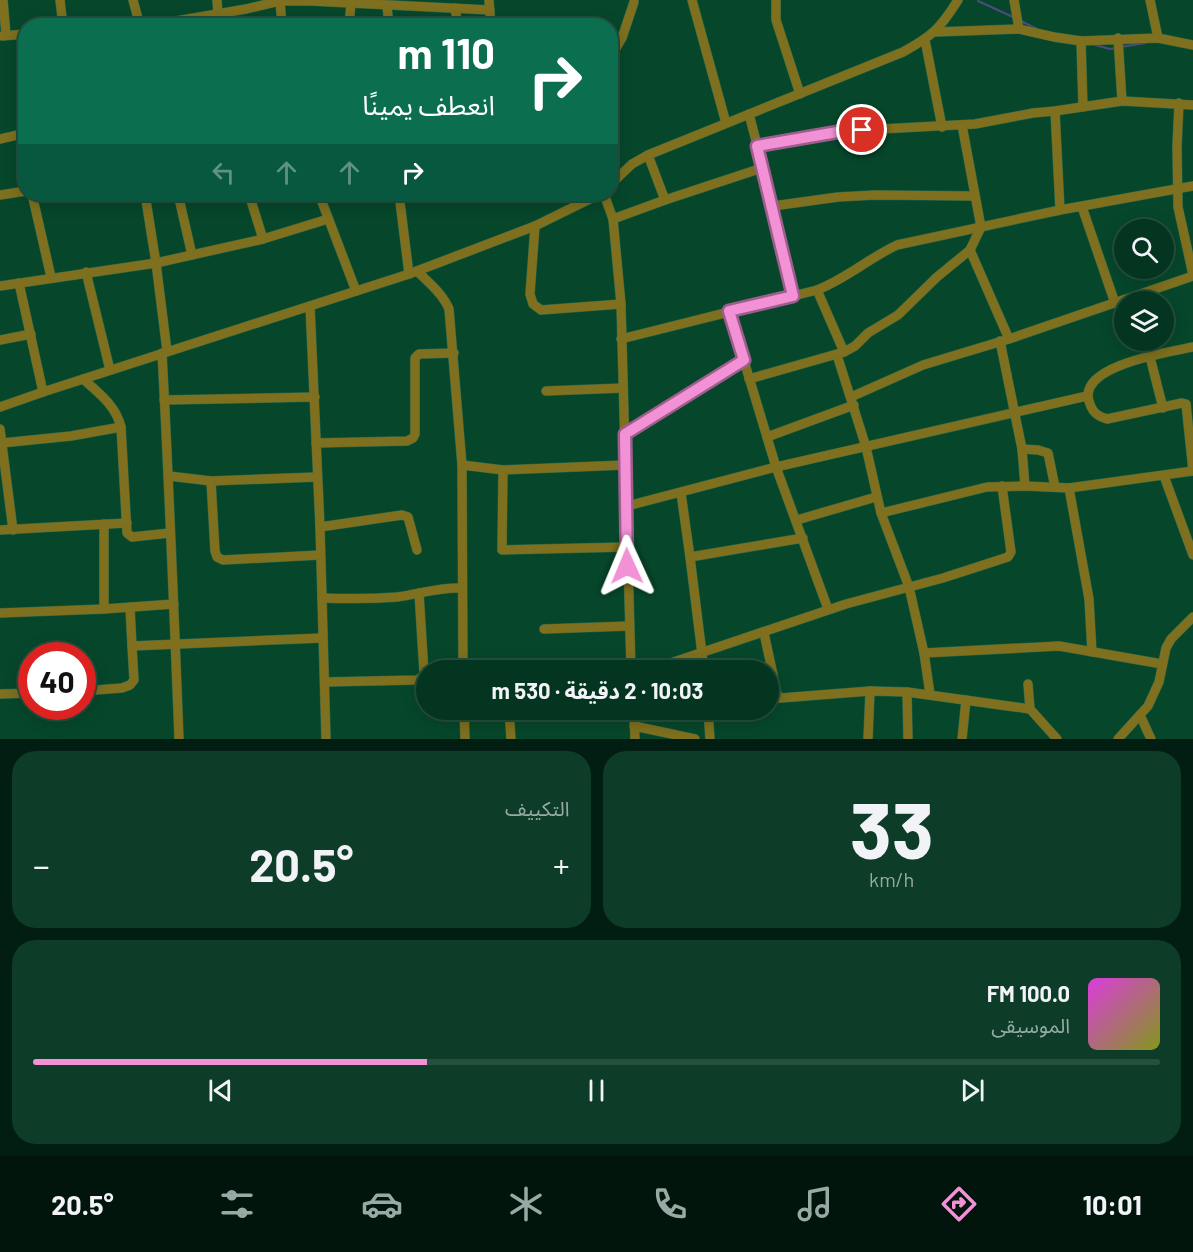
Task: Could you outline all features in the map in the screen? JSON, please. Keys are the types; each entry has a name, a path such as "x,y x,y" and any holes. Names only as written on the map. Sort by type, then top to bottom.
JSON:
{"street":[{"path":"3,0 3,35 18,34"},
{"path":"60,0 62,18"},
{"path":"133,0 138,18"},
{"path":"217,0 218,14"},
{"path":"692,0 726,123"},
{"path":"776,0 776,20 800,94"},
{"path":"618,176 632,164 648,156 880,62 924,40 943,24 958,0"},
{"path":"1014,0 1018,29"},
{"path":"1150,0 1158,38"},
{"path":"278,1 281,18"},
{"path":"194,18 278,1 349,2 387,6 455,8 490,5"},
{"path":"349,2 349,18"},
{"path":"618,45 634,2"},
{"path":"387,6 388,18"},
{"path":"455,8 457,18"},
{"path":"935,32 1018,29 1054,38 1081,41 1158,38 1193,45"},
{"path":"1118,39 1122,101"},
{"path":"924,40 942,127"},
{"path":"1081,41 1083,107"},
{"path":"757,146 843,131 962,125 1122,101 1193,105"},
{"path":"1148,291 1193,275 1178,207 1179,103"},
{"path":"1055,111 1060,210"},
{"path":"749,114 793,296"},
{"path":"749,379 840,354 855,346 868,333 898,315 937,277 970,250 981,227 962,125"},
{"path":"0,139 18,135"},
{"path":"648,156 664,200"},
{"path":"613,219 762,168"},
{"path":"621,339 817,290 846,277 884,251 897,245 1060,210 1193,186"},
{"path":"0,195 18,192"},
{"path":"773,206 838,197 875,195 974,196"},
{"path":"34,201 51,277"},
{"path":"145,201 156,263 164,352 178,739"},
{"path":"180,201 192,255"},
{"path":"251,201 263,239"},
{"path":"322,201 356,291"},
{"path":"400,201 413,272 446,302 449,309 462,465 463,660"},
{"path":"0,407 413,272 535,226 577,201"},
{"path":"605,201 613,219 621,304 631,660"},
{"path":"1082,207 1114,300"},
{"path":"0,286 156,263 263,239 328,219"},
{"path":"535,226 530,294 533,304 541,310 621,304"},
{"path":"970,250 1005,340 1022,449 1025,486"},
{"path":"86,272 110,370"},
{"path":"19,283 43,392"},
{"path":"817,290 840,354 866,447 876,497 909,587 924,653 930,694"},
{"path":"767,437 852,401 923,365 1114,303"},
{"path":"310,306 320,527 326,739"},
{"path":"729,311 767,437 828,609"},
{"path":"0,340 31,334"},
{"path":"881,513 969,490 1002,486 1069,488 1193,471 1186,405 1182,403 1107,419 1098,417 1091,408 1087,396 1096,379 1123,364 1193,347"},
{"path":"316,443 407,441 413,438 415,434 414,358 419,354 454,353"},
{"path":"1150,357 1163,408"},
{"path":"625,434 744,360"},
{"path":"83,379 108,402 119,417 127,533 132,537 170,533"},
{"path":"546,391 623,388"},
{"path":"627,506 777,467 1087,396"},
{"path":"164,400 315,398"},
{"path":"2,443 121,427"},
{"path":"0,429 13,530"},
{"path":"1022,449 1048,453 1055,487"},
{"path":"462,465 503,470 625,465"},
{"path":"503,470 502,550 627,546"},
{"path":"169,476 211,481 317,477"},
{"path":"1164,476 1193,555"},
{"path":"211,481 217,557 223,560 320,555"},
{"path":"682,660 828,609 909,587 1010,555 1002,486"},
{"path":"1069,488 1089,599 1092,652"},
{"path":"681,493 703,660"},
{"path":"797,520 876,497"},
{"path":"320,527 402,515 408,517 417,550"},
{"path":"0,531 127,523"},
{"path":"104,524 104,609"},
{"path":"690,557 803,538"},
{"path":"322,598 361,600 462,588"},
{"path":"419,592 423,660"},
{"path":"0,613 174,604"},
{"path":"96,690 130,686 134,680 130,607"},
{"path":"1118,739 1140,715 1154,694 1171,639 1193,617"},
{"path":"544,629 629,626"},
{"path":"764,633 770,660"},
{"path":"132,646 322,638"},
{"path":"924,653 1051,645 1162,664"},
{"path":"325,682 416,680"},
{"path":"1028,684 1030,709 1056,739"},
{"path":"779,698 870,691 907,692 1030,709"},
{"path":"868,739 870,691"},
{"path":"907,692 908,739"},
{"path":"0,694 18,693"},
{"path":"962,739 966,700"},
{"path":"1140,715 1151,739"},
{"path":"464,720 465,739"},
{"path":"510,720 511,739"},
{"path":"634,720 635,739"},
{"path":"709,720 710,739"},
{"path":"634,726 695,739"}],"waterway":[{"path":"978,1 1013,17"},
{"path":"1021,21 1037,29"},
{"path":"1121,47 1145,43"},
{"path":"1095,45 1110,49 1116,48"}],"route":[{"path":"627,566 625,434 744,360 729,311 793,296 757,146 843,131 862,130"}]}
